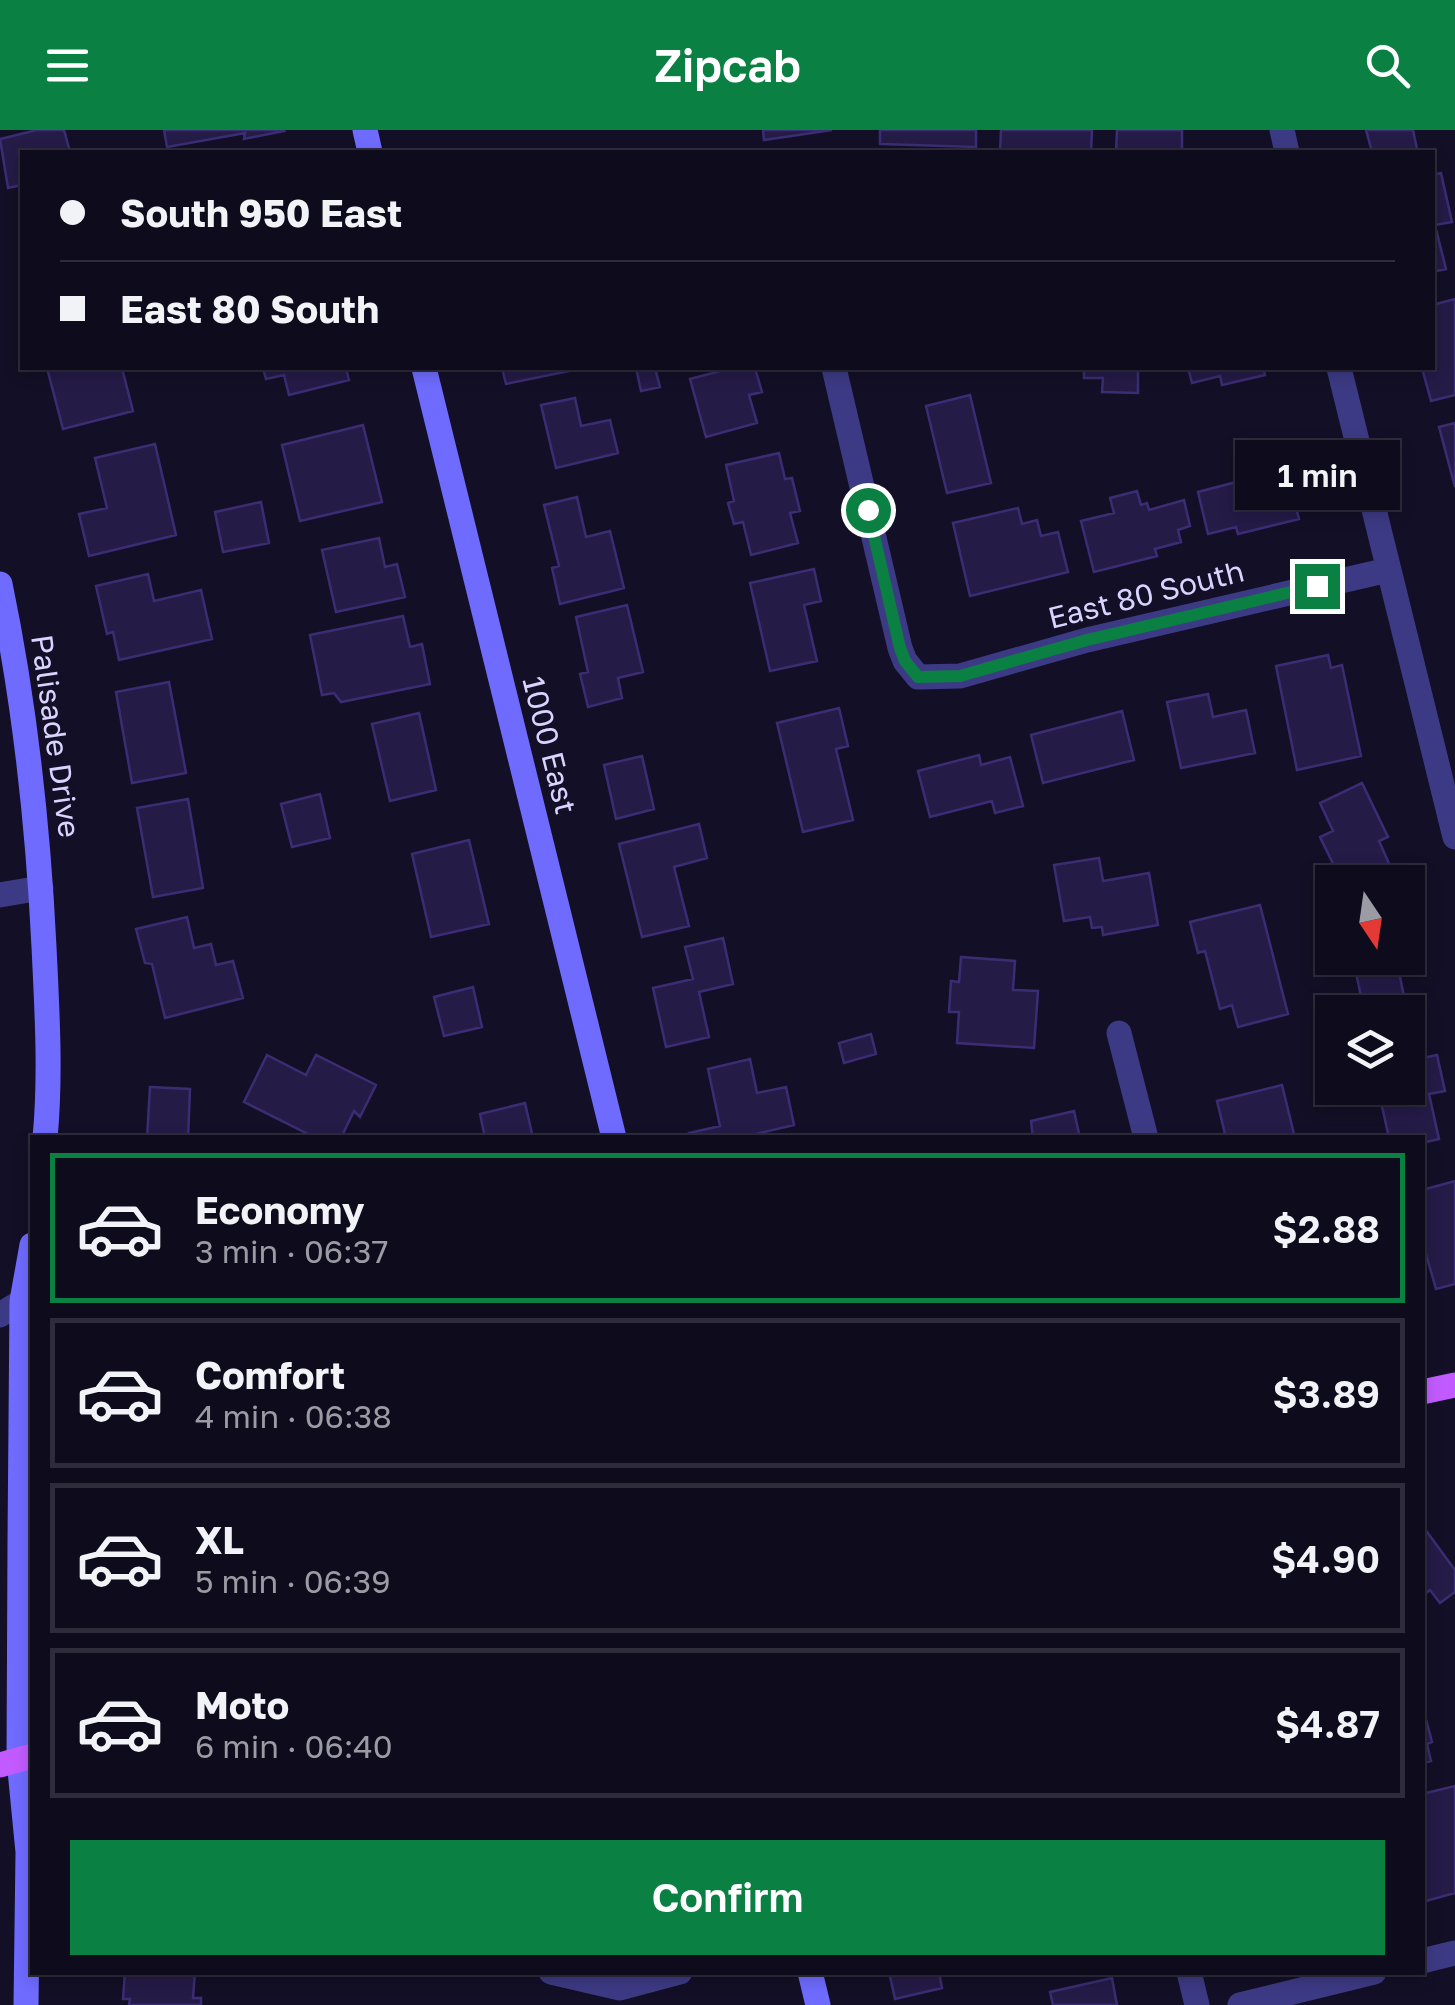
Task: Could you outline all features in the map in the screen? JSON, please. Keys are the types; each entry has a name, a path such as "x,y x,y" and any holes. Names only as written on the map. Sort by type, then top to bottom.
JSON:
{"main road":[{"path":"1425,1391 1455,1385"}],"street":[{"name":"1000 East","path":"424,370 613,1135"},
{"name":"East 80 South","path":"834,370 900,648 918,677 960,676 1087,640 1388,570"},
{"path":"1339,370 1455,836"},
{"name":"Palisade Drive","path":"0,584 28,744 41,888 47,1023 45,1135"},
{"path":"0,895 41,888"},
{"path":"1119,1033 1145,1135"},
{"path":"26,2005 28,1852 17,1760 18,1304 30,1253"},
{"path":"1425,1960 1455,1953"},
{"path":"564,1975 620,1988 669,1975"},
{"path":"811,1975 818,2005"},
{"path":"1189,1975 1196,2005"},
{"path":"1240,2005 1362,1975"}],"building":[{"path":"37,130 64,130 69,150 20,150 20,185 8,188 0,139"},
{"path":"164,130 284,131 244,139 245,133 167,147"},
{"path":"763,130 832,130 764,140"},
{"path":"880,130 976,130 976,147 880,144"},
{"path":"1001,130 1092,130 1091,150 1000,150"},
{"path":"1117,130 1182,130 1182,150 1116,150"},
{"path":"1366,130 1413,130 1417,149 1371,150"},
{"path":"1441,173 1452,222 1435,225 1435,174"},
{"path":"1435,225 1446,269 1435,271"},
{"path":"1455,299 1455,395 1431,401 1423,370 1435,370 1435,304"},
{"path":"48,370 123,370 133,411 63,429"},
{"path":"264,370 346,370 349,380 289,395 284,375 266,379"},
{"path":"502,370 574,370 506,384"},
{"path":"636,370 656,370 660,387 641,391"},
{"path":"724,370 756,370 762,392 749,395 757,423 706,437 690,379"},
{"path":"1084,370 1138,370 1138,393 1102,392 1103,378 1084,378"},
{"path":"1189,370 1264,370 1265,375 1222,385 1220,376 1192,383"},
{"path":"970,395 991,483 947,493 926,406"},
{"path":"575,398 581,426 610,420 618,453 556,468 541,405"},
{"path":"1455,423 1455,487 1439,427"},
{"path":"363,425 382,502 300,521 282,445"},
{"path":"155,444 176,535 89,556 79,514 107,508 95,458"},
{"path":"779,453 785,479 792,478 800,511 790,513 798,543 751,555 743,522 734,524 728,503 734,501 726,465"},
{"path":"1286,469 1299,519 1238,534 1236,527 1208,534 1198,492"},
{"path":"1137,491 1141,505 1147,503 1149,510 1184,500 1190,526 1178,530 1181,542 1155,549 1157,556 1094,572 1081,521 1114,513 1110,498"},
{"path":"577,497 586,537 610,531 624,588 560,604 552,568 559,566 544,505"},
{"path":"261,502 269,543 223,552 215,512"},
{"path":"1018,508 1022,524 1037,520 1041,536 1058,532 1068,572 970,596 953,523"},
{"path":"379,538 385,567 397,564 405,597 336,612 322,550"},
{"path":"814,569 821,601 804,605 817,661 770,671 750,583"},
{"path":"148,574 154,601 201,590 212,639 119,660 113,632 107,634 96,586"},
{"path":"627,605 643,672 618,678 622,698 588,707 580,674 588,672 576,617"},
{"path":"403,616 410,647 422,644 430,684 341,702 334,693 322,695 310,635"},
{"path":"1328,655 1331,668 1342,665 1361,756 1297,770 1276,666"},
{"path":"169,682 186,773 132,783 116,692"},
{"path":"1208,694 1213,717 1246,710 1255,753 1181,768 1167,702"},
{"path":"839,708 848,746 836,749 853,820 803,832 777,723"},
{"path":"1122,711 1134,760 1043,783 1031,735"},
{"path":"419,713 436,790 390,801 372,724"},
{"path":"979,755 981,765 1010,757 1023,806 995,813 992,801 930,817 918,771"},
{"path":"642,756 654,809 616,819 604,765"},
{"path":"1362,783 1388,837 1379,841 1390,865 1334,865 1320,837 1333,831 1320,803"},
{"path":"320,794 330,838 292,847 281,804"},
{"path":"188,799 203,888 153,897 137,808"},
{"path":"699,824 707,858 674,867 689,926 642,937 619,844"},
{"path":"469,840 489,924 431,937 412,854"},
{"path":"1099,858 1103,881 1149,873 1158,925 1103,935 1102,927 1092,928 1090,917 1064,921 1054,865"},
{"path":"1260,905 1288,1014 1238,1027 1232,1005 1220,1009 1205,951 1198,953 1190,922"},
{"path":"187,917 194,948 211,944 216,965 233,961 243,998 165,1018 152,964 145,963 136,929"},
{"path":"723,938 733,984 699,992 709,1037 666,1047 653,988 693,979 685,947"},
{"path":"961,957 1015,961 1013,990 1038,991 1034,1048 957,1043 959,1012 949,1012 951,981 959,982"},
{"path":"1357,975 1400,975 1404,995 1361,995"},
{"path":"473,987 482,1027 444,1036 434,997"},
{"path":"871,1034 876,1054 844,1063 839,1043"},
{"path":"267,1055 306,1075 316,1055 376,1085 360,1117 354,1111 342,1135 310,1135 244,1102"},
{"path":"1437,1055 1445,1091 1429,1094 1439,1139 1425,1142 1425,1135 1388,1135 1382,1105 1425,1105 1425,1057"},
{"path":"750,1059 757,1093 786,1087 794,1125 752,1135 689,1135 720,1126 708,1069"},
{"path":"1282,1085 1294,1135 1225,1135 1217,1101"},
{"path":"150,1087 190,1089 188,1135 147,1135"},
{"path":"525,1103 532,1135 484,1135 480,1114"},
{"path":"1074,1111 1079,1135 1033,1135 1031,1121"},
{"path":"1455,1181 1455,1284 1436,1289 1425,1250 1425,1189"},
{"path":"1425,1529 1455,1570 1455,1592 1440,1603 1430,1590 1425,1594"},
{"path":"1425,1716 1432,1742 1427,1744 1431,1761 1425,1762"},
{"path":"1455,1786 1455,1893 1426,1901 1425,1898 1425,1793"},
{"path":"125,1975 195,1975 193,1998 201,1998 201,2005 129,2005 130,1999 123,1999"},
{"path":"890,1975 940,1975 942,1988 895,1999"},
{"path":"1112,1978 1117,2005 1053,2005 1050,1992"}],"route":[{"path":"868,510 900,648 918,677 960,676 1087,640 1317,586"}]}
